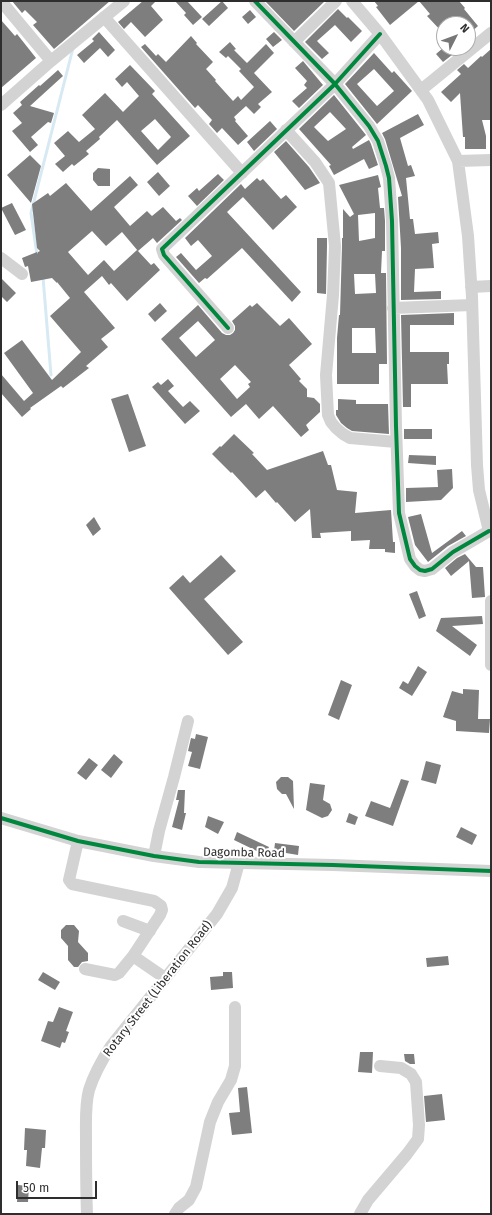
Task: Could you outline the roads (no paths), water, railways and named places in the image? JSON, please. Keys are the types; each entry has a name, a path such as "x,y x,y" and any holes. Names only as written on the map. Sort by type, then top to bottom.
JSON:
{"street":[{"path":"1,1 51,61"},
{"path":"1,105 51,61 124,1"},
{"path":"255,1 335,84 369,126 378,141 389,178 392,221 396,442 399,513 410,559 415,566 420,570 425,571 432,569 453,552 490,531 479,490 477,464 472,305 468,236 458,161 428,100 380,34 352,1"},
{"path":"294,42 336,1"},
{"path":"104,17 242,173"},
{"path":"421,90 491,32"},
{"path":"228,328 164,255 162,249 335,84 380,34"},
{"path":"286,130 315,162 329,183 335,246 333,295 326,375 328,415 336,428 350,438 396,442"},
{"path":"458,161 491,160"},
{"path":"1,258 22,274"},
{"path":"471,287 491,286"},
{"path":"393,308 472,305"},
{"path":"491,601 491,665"},
{"path":"154,856 159,831 188,721"},
{"name":"Dagomba Road","path":"1,818 78,841 154,856 199,862 491,871"},
{"path":"78,841 69,880 72,884 154,901 161,906 160,915 150,931 134,956 119,973 115,975 85,969"},
{"name":"Rotary Street (Liberation Road)","path":"87,1214 86,1111 89,1092 102,1060 111,1046 217,914 232,888 239,863"},
{"path":"123,921 150,931"},
{"path":"134,956 165,978"},
{"path":"175,1214 179,1208 189,1200 196,1188 210,1122 218,1102 231,1080 235,1066 235,1007"},
{"path":"360,1214 368,1200 418,1139 420,1125 416,1082 411,1074 402,1068 380,1066"}],"waterway":[{"path":"37,255 31,213 73,48"},
{"path":"43,277 51,375"}]}
